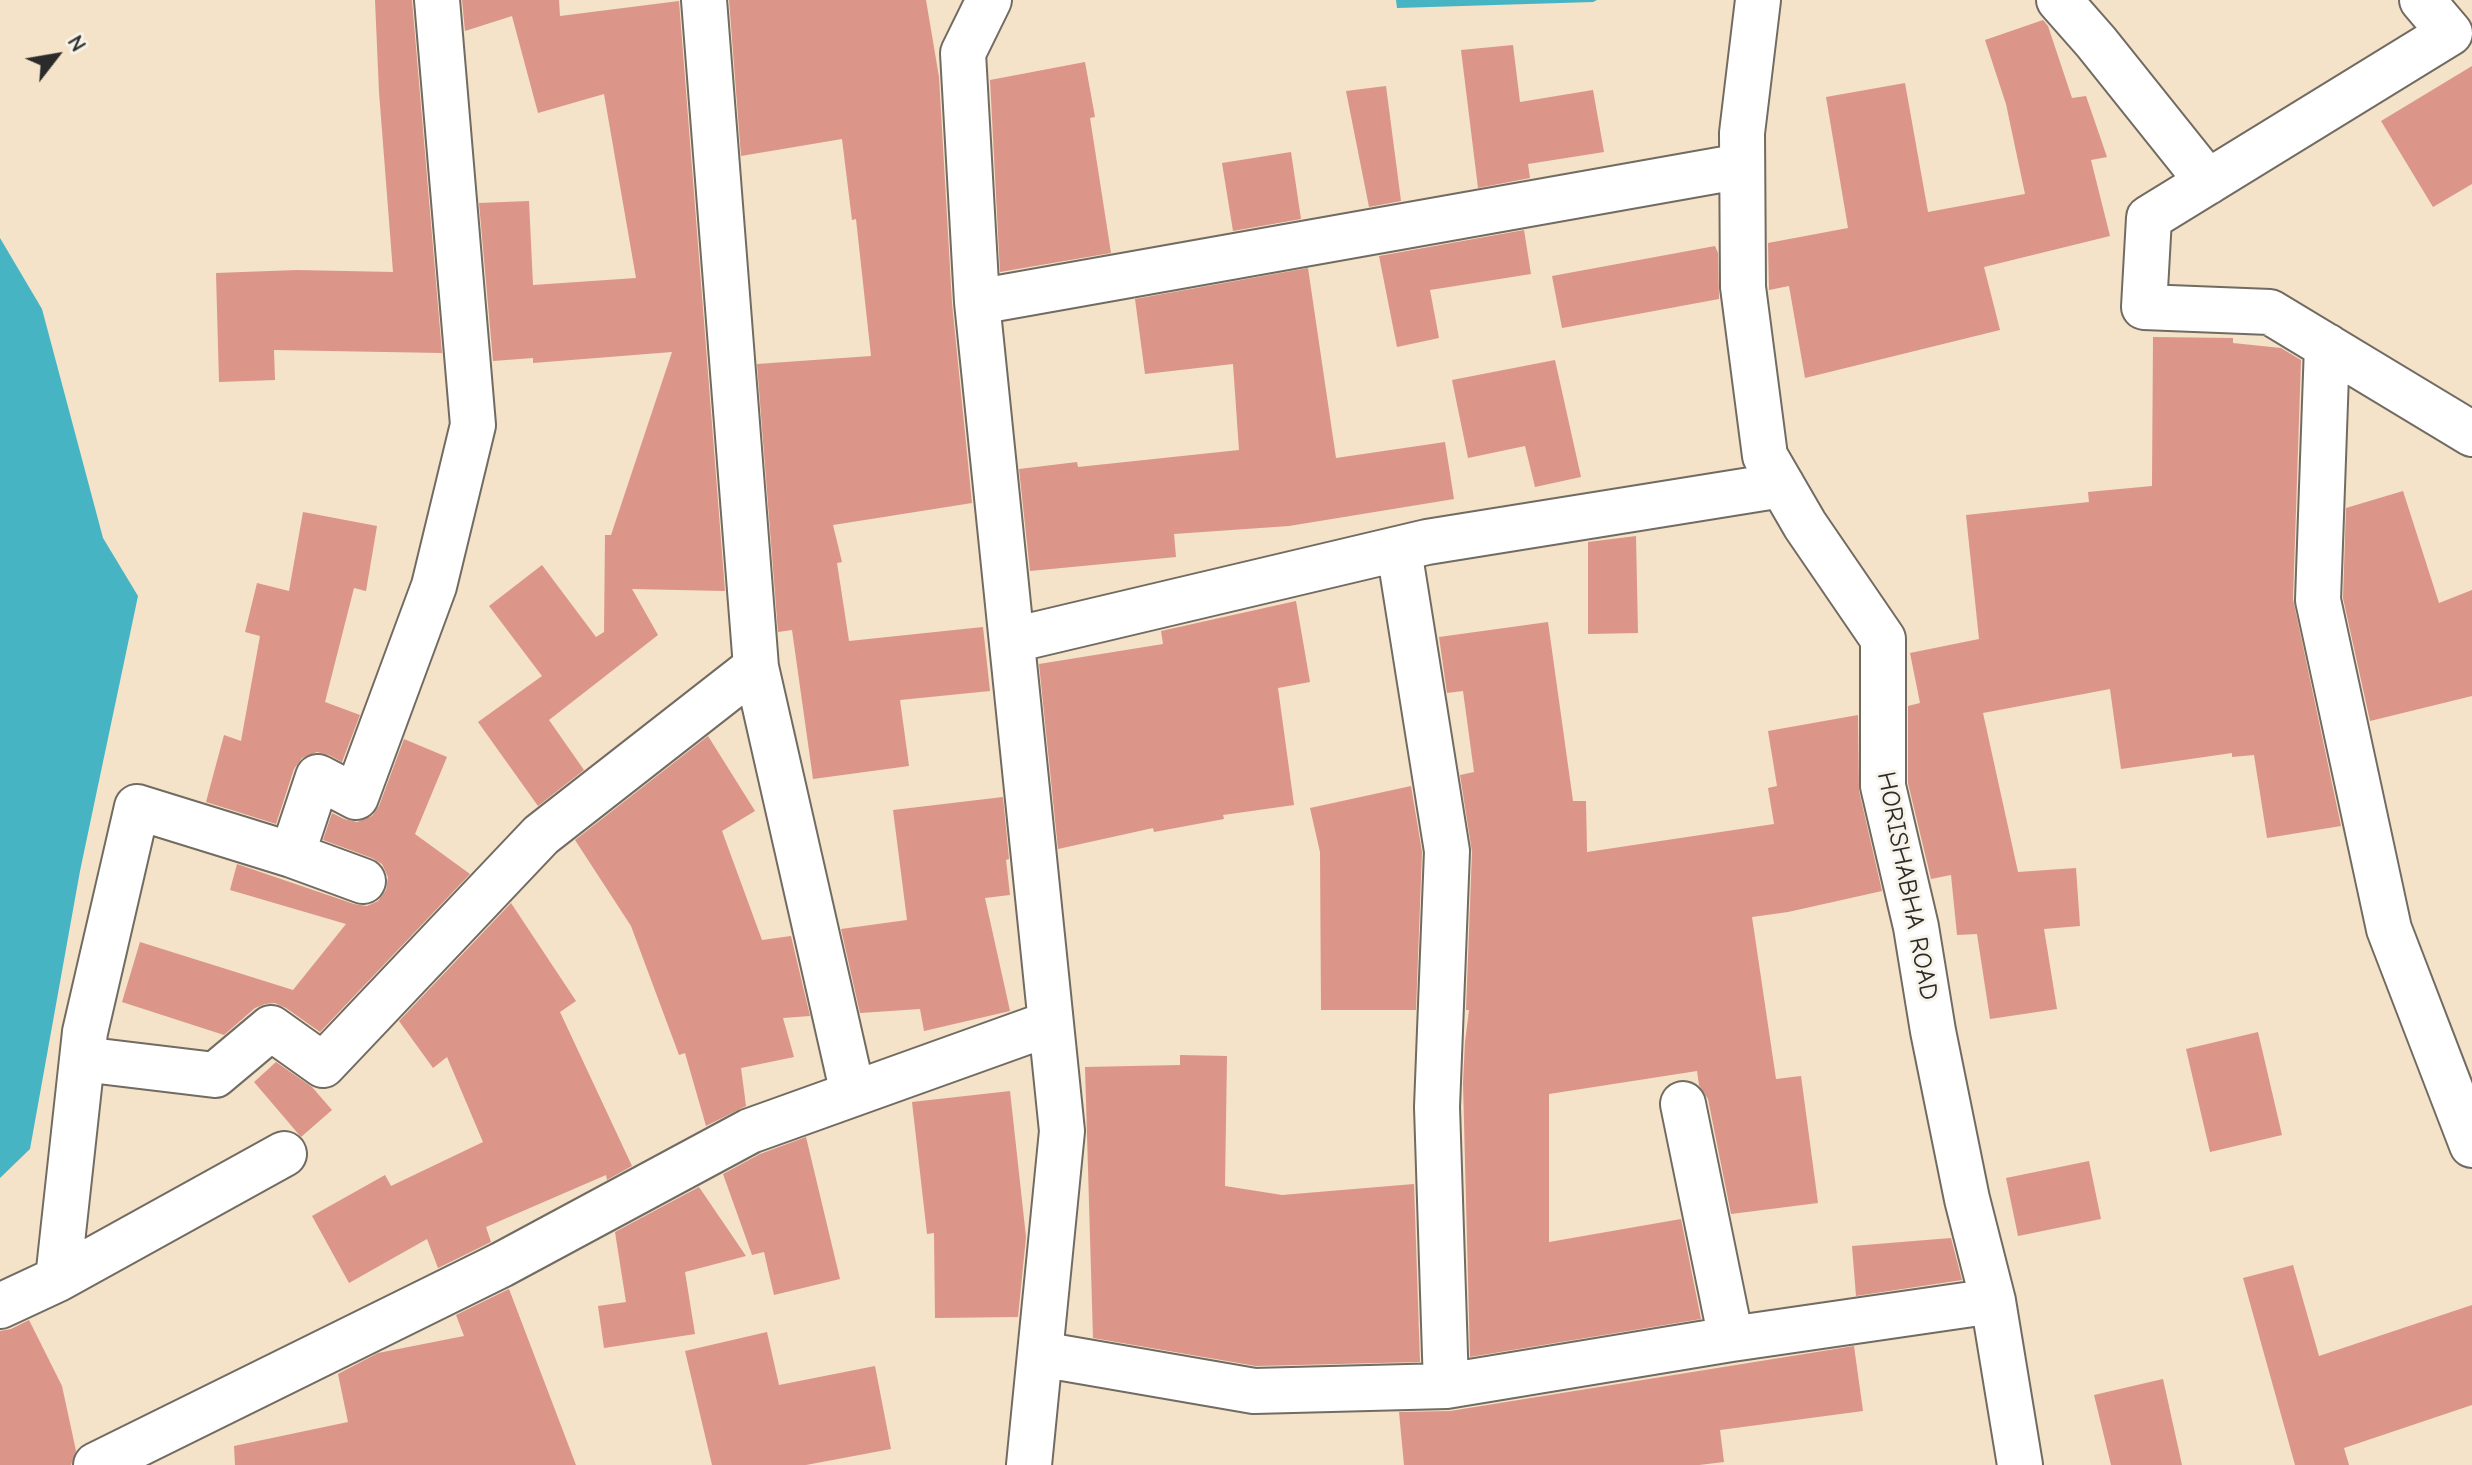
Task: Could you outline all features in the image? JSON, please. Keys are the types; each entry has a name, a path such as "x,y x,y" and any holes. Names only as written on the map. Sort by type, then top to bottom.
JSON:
{"street":[{"path":"292,855 318,777 356,797 434,586 473,425 437,0"},
{"path":"704,0 756,667 853,1094"},
{"path":"989,0 963,53 977,302 1062,1131 1029,1465"},
{"name":"HORISHABHA ROAD","path":"1758,0 1742,133 1743,287 1765,456 1805,525 1883,639 1883,786 1916,927 1933,1031 1967,1199 1993,1301 2020,1465"},
{"path":"2059,0 2208,182"},
{"path":"2422,0 2450,33 2149,218 2144,307 2270,312 2472,434"},
{"path":"977,302 1742,166"},
{"path":"2327,346 2318,600 2389,929 2472,1145"},
{"path":"1013,640 1427,542 1782,485"},
{"path":"1399,550 1447,851 1437,1107 1446,1386"},
{"path":"82,1059 215,1075 271,1028 323,1065 541,835 756,667"},
{"path":"58,1279 85,1032 137,807 292,855 363,881"},
{"path":"96,1465 501,1265 750,1131 1051,1023"},
{"path":"1683,1104 1731,1339"},
{"path":"0,1306 58,1279 284,1154"},
{"path":"1040,1354 1254,1391 1446,1386 1731,1339 1993,1301"}],"water":[{"path":"1396,0 1597,0 1397,8"},
{"path":"0,238 42,309 103,538 138,596 80,871 30,1149 0,1178"}],"building":[{"path":"375,0 412,0 442,353 274,350 275,380 219,382 216,273 297,270 393,272"},
{"path":"462,0 559,0 560,16 679,1 725,591 632,589 658,635 549,720 584,770 538,806 478,722 542,676 489,606 542,565 596,637 604,632 605,535 611,535 672,352 533,363 533,358 493,361 479,203 529,201 533,285 636,278 604,94 538,113 512,16 465,31"},
{"path":"729,0 926,0 939,77 952,303 972,503 833,525 842,562 837,563 849,641 983,627 990,691 900,700 909,766 813,779 792,630 778,632 757,364 871,356 856,219 852,220 842,139 741,156"},
{"path":"2043,20 2048,26 2072,98 2086,96 2107,157 2091,160 2110,236 1984,267 2000,330 1805,378 1789,286 1769,290 1768,243 1848,228 1826,97 1905,83 1928,212 2025,194 2006,104 1985,40"},
{"path":"1513,45 1520,102 1593,90 1604,152 1528,164 1530,178 1478,188 1461,50"},
{"path":"1085,62 1095,117 1090,118 1111,253 1000,272 990,80"},
{"path":"2472,66 2472,184 2433,207 2381,121"},
{"path":"1386,86 1401,201 1369,207 1346,91"},
{"path":"1291,152 1301,219 1233,231 1222,163"},
{"path":"1524,230 1531,274 1430,290 1439,338 1397,347 1379,256"},
{"path":"1715,246 1718,253 1719,299 1562,328 1552,276"},
{"path":"1308,268 1336,458 1445,442 1454,499 1289,526 1174,534 1176,557 1030,571 1019,469 1077,462 1078,467 1239,450 1233,364 1145,374 1135,299"},
{"path":"2153,337 2233,338 2233,343 2281,348 2301,360 2293,599 2341,826 2267,838 2254,755 2232,757 2232,753 2121,769 2110,689 1983,713 2018,872 2076,868 2080,926 2044,929 2057,1009 1990,1019 1977,934 1957,935 1951,875 1931,879 1908,783 1908,706 1920,703 1910,653 1979,639 1966,515 2089,502 2088,492 2152,486"},
{"path":"1555,360 1581,477 1535,487 1525,446 1468,458 1452,380"},
{"path":"2403,491 2439,603 2472,590 2472,696 2370,721 2343,598 2346,508"},
{"path":"303,512 377,526 366,591 354,588 325,702 360,715 342,762 317,752 302,758 294,769 276,824 206,802 224,735 241,741 260,636 245,632 257,583 289,591"},
{"path":"1636,536 1638,633 1588,634 1588,542"},
{"path":"1296,601 1310,682 1278,688 1294,805 1223,815 1224,819 1154,832 1153,828 1058,849 1039,664 1163,644 1161,631"},
{"path":"1548,622 1573,801 1586,801 1587,852 1774,824 1768,788 1777,786 1768,731 1858,715 1859,791 1882,891 1752,917 1776,1079 1801,1076 1818,1203 1731,1214 1708,1099 1699,1085 1697,1071 1549,1094 1549,1242 1681,1219 1701,1319 1470,1357 1463,1083 1469,1010 1466,1010 1472,852 1460,775 1474,772 1463,691 1447,693 1439,637"},
{"path":"708,736 755,811 722,831 762,940 791,936 810,1016 783,1018 794,1057 741,1068 746,1106 706,1126 685,1053 679,1055 631,926 575,840"},
{"path":"404,739 447,757 415,834 470,874 320,1032 275,1003 255,1008 224,1035 122,1002 140,942 293,990 346,924 230,890 237,864 354,904 367,906 378,901 386,890 388,877 382,864 323,840 332,813 357,822 372,816 379,806"},
{"path":"1411,786 1422,852 1416,1010 1321,1010 1320,852 1310,808"},
{"path":"1003,797 1010,895 985,898 1010,1011 924,1031 920,1009 860,1013 841,929 907,920 893,810"},
{"path":"511,903 576,1001 560,1012 632,1166 607,1180 606,1175 486,1227 491,1242 438,1268 427,1239 349,1283 312,1216 385,1175 391,1186 483,1142 447,1057 433,1068 399,1021"},
{"path":"2258,1032 2282,1135 2210,1152 2186,1049"},
{"path":"1180,1055 1227,1056 1225,1186 1282,1195 1414,1184 1420,1362 1256,1366 1093,1338 1085,1067 1180,1065"},
{"path":"276,1062 312,1087 332,1110 301,1137 254,1082"},
{"path":"1010,1091 1026,1237 1018,1317 935,1318 934,1233 927,1234 912,1102"},
{"path":"806,1137 840,1279 774,1295 764,1252 752,1255 723,1174 760,1154"},
{"path":"2089,1161 2101,1219 2018,1236 2006,1178"},
{"path":"699,1187 746,1256 685,1272 695,1334 604,1348 598,1306 626,1302 615,1232"},
{"path":"1951,1238 1962,1280 1856,1296 1852,1246"},
{"path":"2293,1265 2319,1356 2472,1305 2472,1405 2344,1448 2349,1465 2295,1465 2243,1278"},
{"path":"509,1289 576,1465 235,1465 234,1446 348,1422 338,1374 378,1353 464,1336 456,1315"},
{"path":"29,1320 62,1386 76,1451 71,1465 0,1465 0,1331"},
{"path":"767,1332 779,1385 875,1366 891,1449 806,1465 712,1465 685,1351"},
{"path":"1854,1346 1863,1411 1720,1430 1724,1462 1699,1465 1404,1465 1399,1412 1450,1411"},
{"path":"2163,1379 2182,1465 2111,1465 2094,1395"}]}
